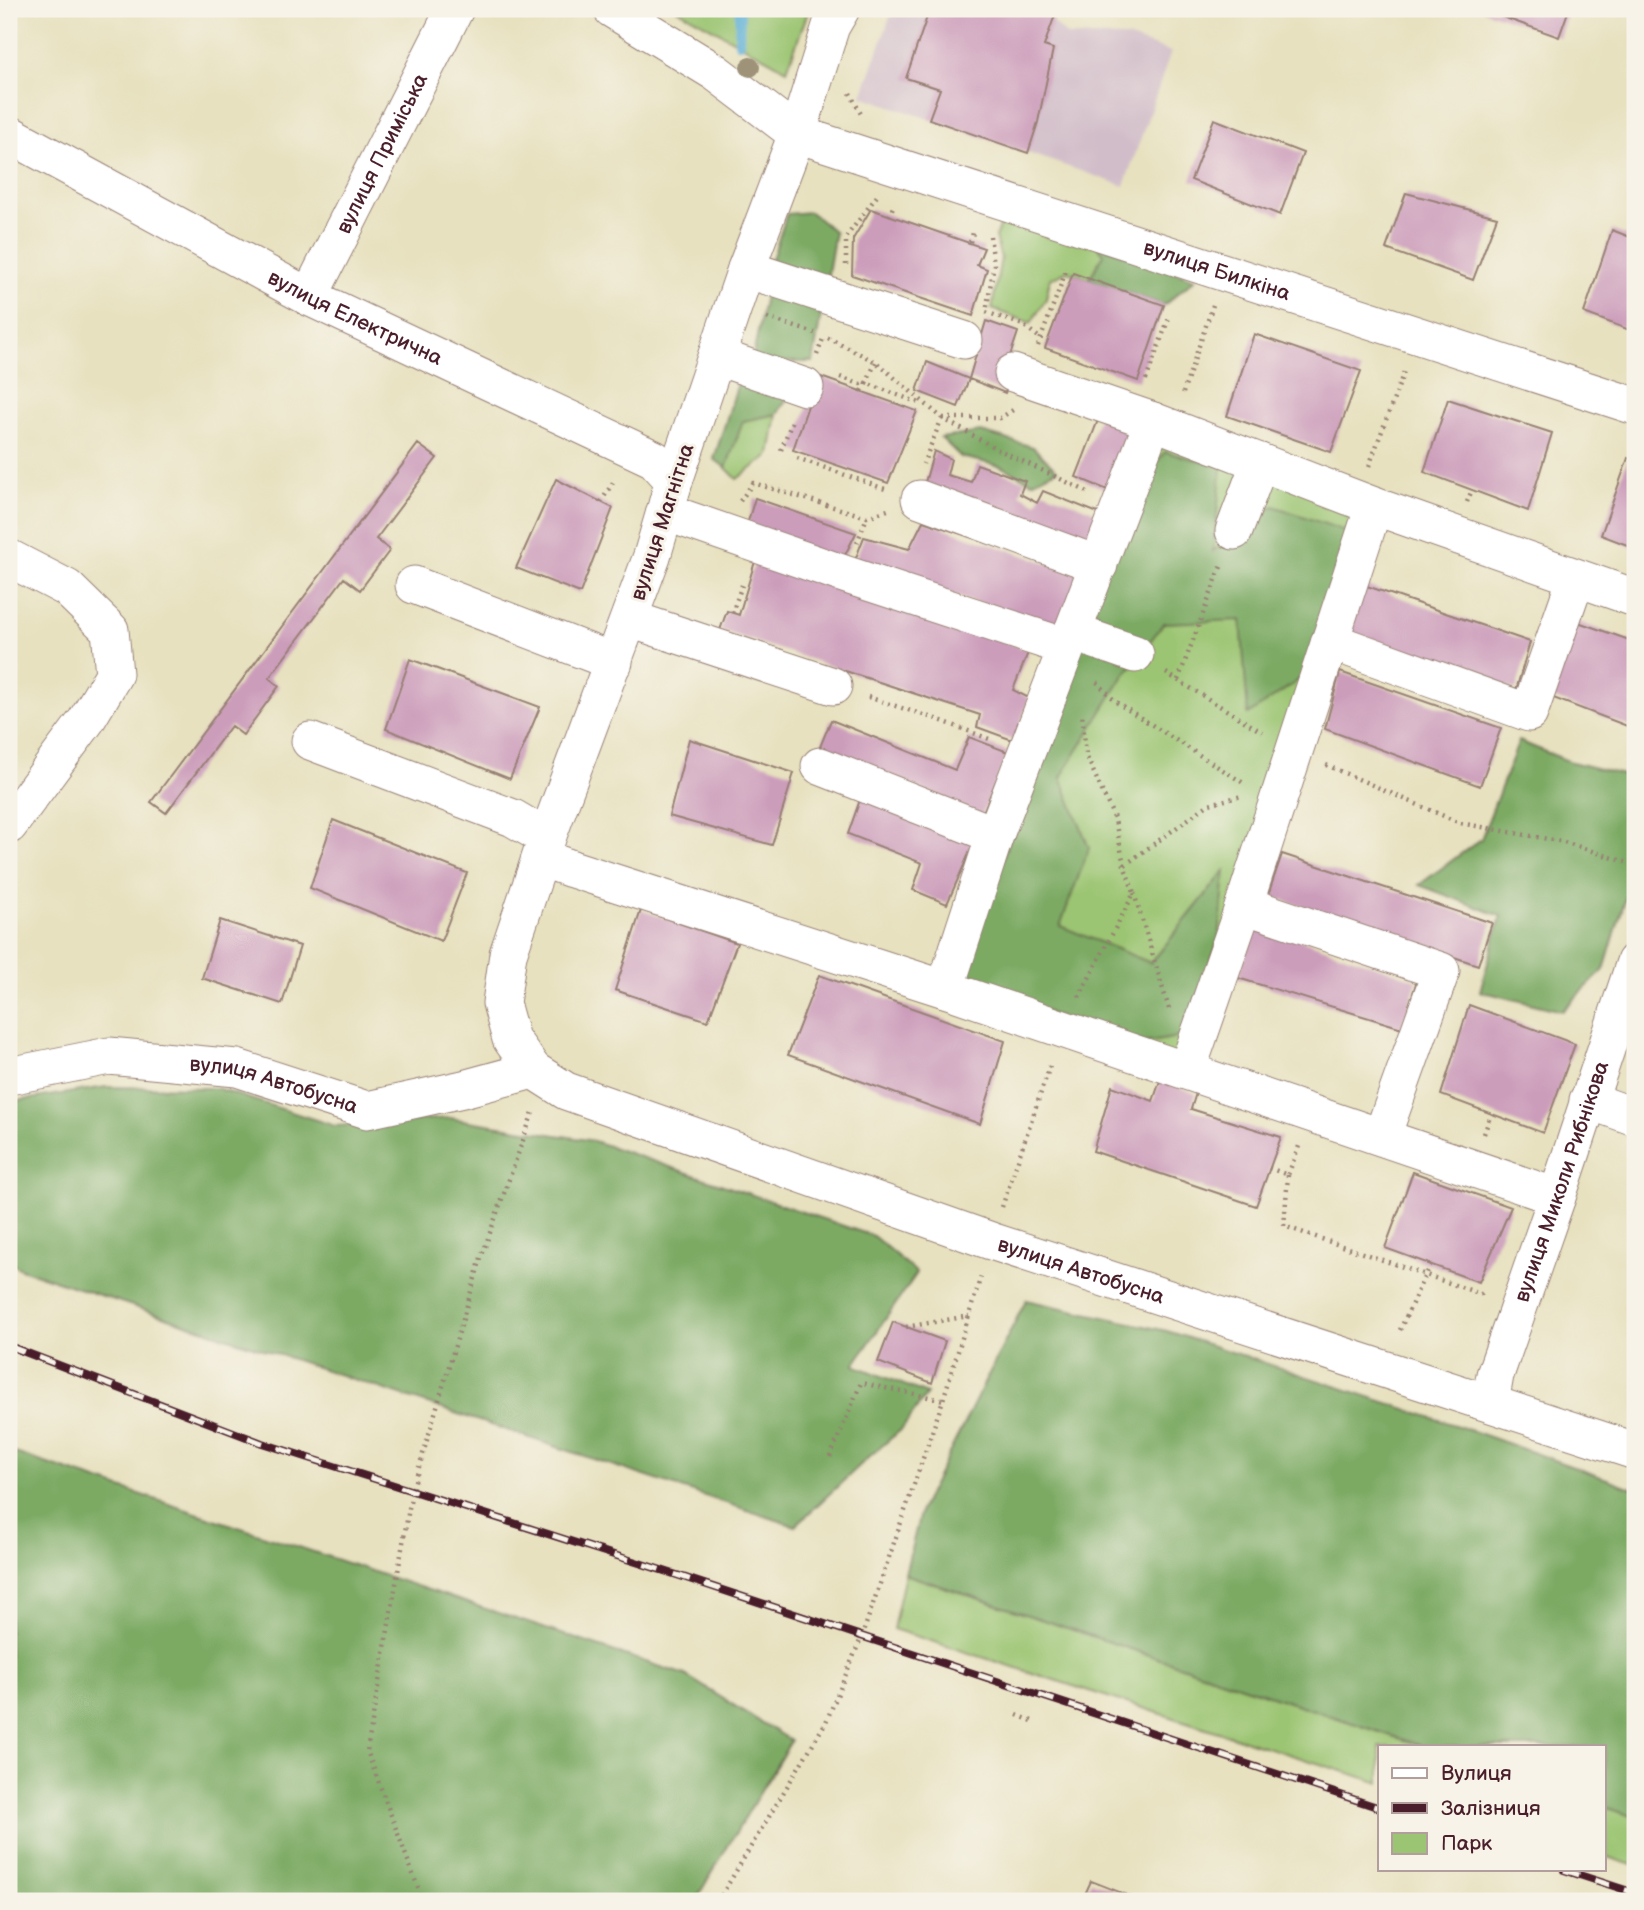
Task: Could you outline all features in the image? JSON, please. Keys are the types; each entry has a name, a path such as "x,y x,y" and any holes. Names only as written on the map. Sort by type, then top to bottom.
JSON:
{"street":[{"name":"вулиця Приміська","path":"309,297 455,9"},
{"name":"вулиця Билкіна","path":"612,9 715,72 797,134 1635,406"},
{"name":"вулиця Магнітна","path":"511,1038 501,1003 508,954 544,848 630,619 747,269 797,134 831,26 841,9"},
{"name":"вулиця Електрична","path":"9,134 309,297 654,459 670,497"},
{"path":"747,269 964,340"},
{"path":"718,357 821,382"},
{"path":"1031,360 1260,462 1365,503 1635,598"},
{"path":"945,989 995,835 1155,413"},
{"path":"1234,531 1260,462"},
{"path":"908,488 1099,565"},
{"path":"670,497 844,575 1069,640 1135,654"},
{"path":"1187,1070 1244,905 1267,800 1294,751 1329,641 1365,503"},
{"path":"9,558 67,588 110,630 114,674 86,721 9,825"},
{"path":"1329,641 1529,713 1576,578"},
{"path":"414,585 614,662"},
{"path":"630,619 834,686"},
{"path":"310,741 513,818 544,848 945,989 1557,1197"},
{"path":"820,766 995,835"},
{"path":"1244,905 1441,971 1382,1136"},
{"name":"вулиця Миколи Рибнікова","path":"1490,1403 1495,1375 1635,962"},
{"name":"вулиця Автобусна","path":"511,1038 533,1070 566,1091 991,1241 1635,1451"},
{"name":"вулиця Автобусна","path":"9,1076 109,1056 199,1064 237,1068 368,1110 533,1070"},
{"path":"1588,1100 1635,1117"}],"path":[{"path":"889,216 893,207"},
{"path":"989,229 994,264 986,312 1023,325 1031,360"},
{"path":"970,242 974,233"},
{"path":"942,418 1000,418 1031,360 1066,271"},
{"path":"1155,413 1214,303"},
{"path":"1155,413 1170,315"},
{"path":"760,316 832,339"},
{"path":"862,391 876,362 942,418 995,449 1120,507"},
{"path":"1365,503 1406,365"},
{"path":"821,382 866,383 927,406"},
{"path":"797,458 908,488 942,418"},
{"path":"601,502 620,469"},
{"path":"753,483 867,517"},
{"path":"1178,680 1234,531"},
{"path":"732,613 742,585"},
{"path":"1069,640 1116,702 1267,800"},
{"path":"1135,654 1294,751 1460,823 1564,842 1635,865"},
{"path":"834,686 942,721 1026,754"},
{"path":"1081,708 1086,755 1115,820 1124,865 1187,1070"},
{"path":"1124,865 1209,804 1267,800"},
{"path":"718,1901 826,1722 862,1636 943,1400 991,1241 1063,1029 1134,892"},
{"path":"424,1901 367,1751 412,1491 481,1258 533,1110"},
{"path":"1288,1175 1284,1226 1481,1294 1491,1286"},
{"path":"1400,1330 1430,1264"},
{"path":"906,1327 969,1316"},
{"path":"830,1457 861,1382 943,1400"},
{"path":"1017,1715 1032,1721"}],"shaded area":[{"path":"893,9 1046,9 1056,12 1053,22 1067,36 1127,37 1171,52 1124,186 862,96"}],"green space":[{"path":"677,9 809,9 787,70"},
{"path":"810,212 835,232 813,362 752,362 772,259 787,214"},
{"path":"1004,215 1048,237 1096,244 1104,254 1089,279 1066,271 1050,279 1046,299 1031,323 992,309 1001,258 995,237"},
{"path":"1096,244 1195,279 1164,305 1089,279 1104,254"},
{"path":"739,380 792,392 777,414 743,421 726,468 714,459"},
{"path":"777,414 770,455 737,479 726,468 743,421"},
{"path":"1153,421 1374,506 1187,1070 945,989"},
{"path":"981,432 1033,447 1057,470 1032,482 1000,466 961,457 941,438"},
{"path":"1165,452 1222,466 1213,551 1274,506 1351,533 1303,677 1248,715 1241,620 1164,623 1123,677 1061,777 1089,848 1060,926 1151,963 1225,871 1219,939 1184,1036 1145,1043 961,985 1120,507"},
{"path":"1519,741 1568,761 1635,778 1635,866 1604,970 1562,1011 1480,991 1501,916 1419,885 1481,839"},
{"path":"106,1087 216,1088 335,1126 450,1118 594,1141 873,1236 917,1273 854,1365 927,1394 902,1429 795,1526 21,1269 9,1262 9,1102"},
{"path":"1026,1300 1167,1331 1464,1428 1635,1489 1635,1817 1606,1808 1606,1745 1419,1745 905,1574 921,1509"},
{"path":"9,1451 685,1675 791,1741 695,1901 9,1901"},
{"path":"905,1574 1419,1745 1378,1745 1378,1782 893,1629"},
{"path":"1606,1808 1635,1817 1635,1866 1606,1857"}],"building":[{"path":"941,9 1046,9 1056,12 1044,46 1053,49 1038,122 1028,153 929,119 940,89 906,78 928,14 938,17"},
{"path":"1480,9 1569,9 1559,37"},
{"path":"1214,119 1303,153 1280,215 1191,180"},
{"path":"1406,193 1497,217 1473,280 1386,249"},
{"path":"871,209 984,248 977,265 987,269 973,316 852,275 853,239"},
{"path":"1612,230 1635,239 1635,332 1584,313"},
{"path":"1073,273 1164,305 1138,381 1045,348"},
{"path":"986,321 1018,332 1008,362 1016,366 1005,393 969,379"},
{"path":"1254,334 1361,371 1331,452 1227,416"},
{"path":"927,362 969,379 958,407 917,391"},
{"path":"818,376 917,411 888,483 793,450"},
{"path":"1448,399 1552,433 1528,511 1424,472"},
{"path":"1100,415 1135,425 1110,491 1076,477"},
{"path":"418,444 437,458 376,539 390,550 360,590 344,578 269,678 279,686 243,735 231,726 166,813 151,802"},
{"path":"934,451 951,459 947,475 971,482 977,464 1025,481 1020,494 1037,503 1043,491 1108,517 1093,552 924,486"},
{"path":"1628,458 1635,460 1635,548 1601,535"},
{"path":"556,479 613,508 580,593 516,568"},
{"path":"755,498 856,533 842,561 746,528"},
{"path":"923,521 1082,575 1060,630 854,563 864,537 909,549"},
{"path":"756,558 1029,650 1013,690 1029,698 1015,741 977,727 980,715 720,630 727,611 739,615"},
{"path":"1364,585 1530,642 1516,690 1348,631"},
{"path":"1575,621 1635,642 1635,729 1548,696"},
{"path":"410,659 540,707 510,779 386,729"},
{"path":"1340,672 1501,728 1480,786 1325,729"},
{"path":"831,720 955,770 969,737 1008,752 982,815 820,747"},
{"path":"689,739 794,773 772,845 669,816"},
{"path":"862,794 975,840 947,904 913,890 922,863 848,834"},
{"path":"333,820 467,873 441,941 310,888"},
{"path":"1282,854 1492,923 1478,965 1268,895"},
{"path":"641,910 737,943 708,1021 615,990"},
{"path":"220,920 300,946 282,1004 202,978"},
{"path":"1255,924 1417,980 1402,1028 1238,978"},
{"path":"819,975 1005,1041 980,1124 788,1055"},
{"path":"1469,1005 1575,1044 1543,1133 1441,1095"},
{"path":"1160,1081 1196,1093 1191,1109 1281,1137 1256,1206 1093,1151 1112,1086 1153,1101"},
{"path":"1413,1172 1511,1207 1479,1282 1385,1248"},
{"path":"893,1322 945,1341 932,1383 878,1362"},
{"path":"1091,1881 1142,1901 1082,1901"}],"waterway":[{"path":"739,43 740,9"}],"railway":[{"path":"9,1346 262,1443 680,1576 1378,1807"},
{"path":"1567,1871 1635,1893"}]}
